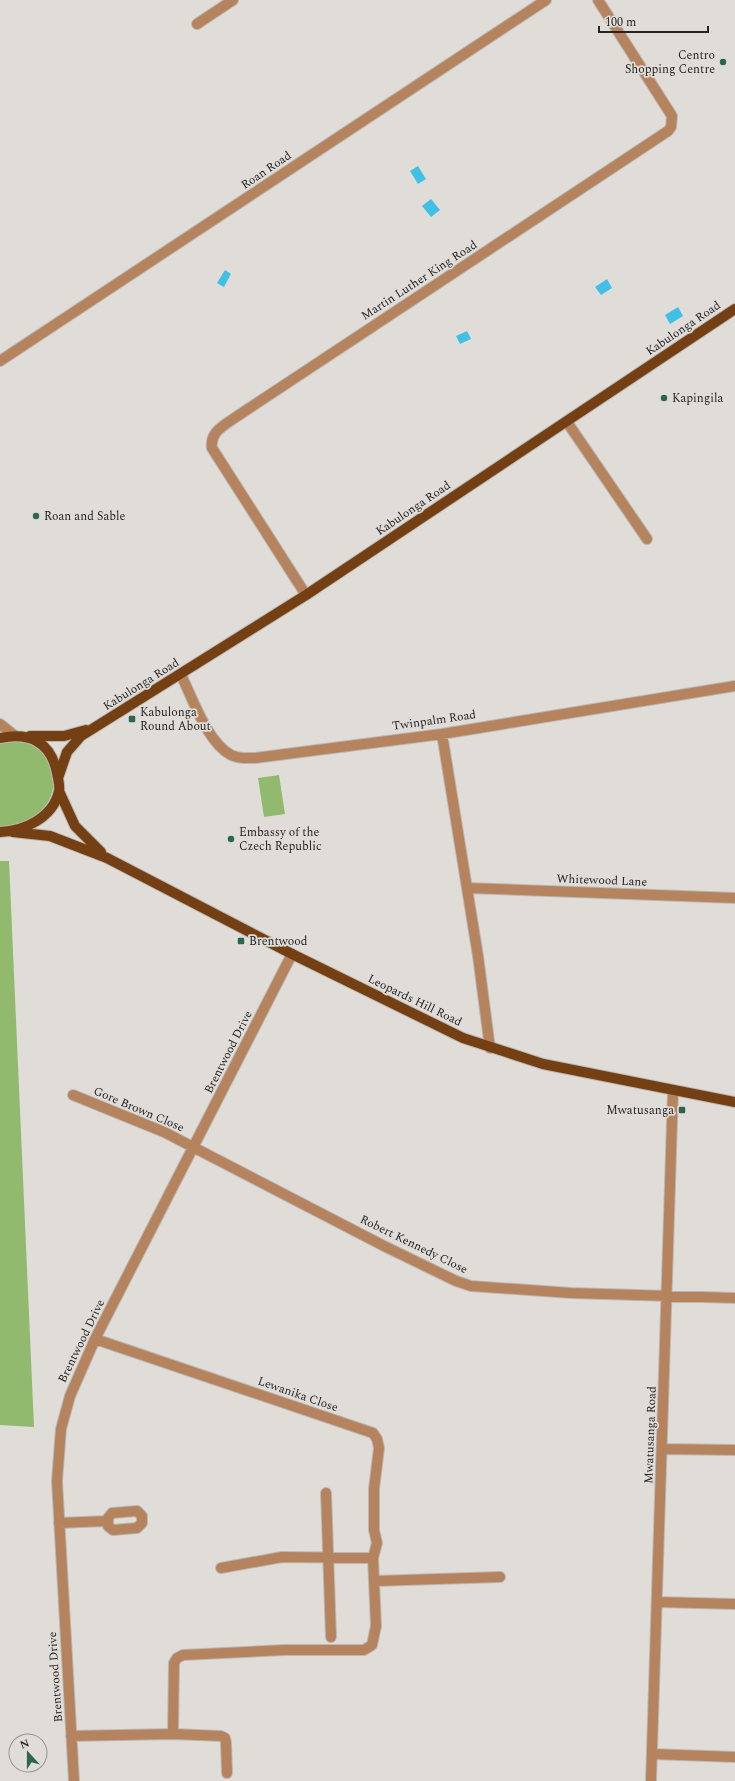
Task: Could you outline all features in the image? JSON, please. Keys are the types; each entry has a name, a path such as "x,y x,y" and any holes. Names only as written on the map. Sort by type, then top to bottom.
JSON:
{"main road":[{"name":"Kabulonga Road","path":"58,778 64,759 70,747 82,736 306,595 735,309"},
{"name":"Kabulonga Road","path":"0,738 15,736 70,735 102,723"},
{"path":"13,832 28,826 45,815 52,806 59,791 56,766 47,749 39,742 26,736"},
{"name":"Leopards Hill Road","path":"59,791 75,826 107,858"},
{"name":"Leopards Hill Road","path":"0,832 50,836 107,858 292,954 463,1038 490,1048 544,1064 735,1102"}],"street":[{"path":"197,24 233,0"},
{"name":"Roan Road","path":"0,362 546,0"},
{"name":"Martin Luther King Road","path":"306,595 212,448 211,441 213,435 230,421 668,131 671,127 672,116 598,0"},
{"path":"567,422 647,539"},
{"name":"Twinpalm Road","path":"181,675 211,735 226,751 239,758 262,757 442,734 735,686"},
{"path":"0,724 15,736"},
{"path":"442,734 468,888 490,1048"},
{"name":"Whitewood Lane","path":"468,888 735,898"},
{"name":"Brentwood Drive","path":"74,1781 57,1481 61,1429 70,1396 95,1339 292,954"},
{"name":"Mwatusanga Road","path":"651,1781 673,1090"},
{"name":"Gore Brown Close","path":"73,1095 164,1132 193,1147"},
{"name":"Robert Kennedy Close","path":"193,1147 384,1246 456,1281 472,1286 571,1293 735,1298"},
{"name":"Lewanika Close","path":"95,1339 373,1434 377,1439 379,1448 374,1498 374,1530 377,1543 373,1558 376,1636 372,1645 364,1650 284,1650 191,1654 177,1658 174,1663 173,1734"},
{"path":"662,1449 735,1450"},
{"path":"326,1493 331,1637"},
{"path":"59,1523 107,1521"},
{"path":"221,1568 282,1557 373,1558"},
{"path":"375,1581 500,1578"},
{"path":"657,1602 735,1604"},
{"path":"71,1736 173,1734 221,1736 224,1738 226,1743 227,1773"},
{"path":"652,1754 735,1757"}],"green space":[{"path":"16,739 36,746 46,754 53,769 54,784 50,799 40,812 21,823 0,828 0,743"},
{"path":"279,775 285,814 264,817 258,778"},
{"path":"0,861 9,861 34,1427 0,1425"}],"water":[{"path":"418,166 426,179 418,184 410,171"},
{"path":"431,199 440,210 431,217 422,206"},
{"path":"225,270 231,274 224,287 217,283"},
{"path":"607,279 612,288 601,295 595,287"},
{"path":"678,307 683,316 670,324 665,315"},
{"path":"467,331 471,339 460,344 456,336"}],"place":[{"name":"Centro Shopping Centre","path":"723,62"},
{"name":"Kapingila","path":"664,398"},
{"name":"Roan and Sable","path":"36,516"},
{"name":"Kabulonga Round About","path":"132,719"},
{"name":"Embassy of the Czech Republic","path":"231,839"},
{"name":"Brentwood","path":"241,941"},
{"name":"Mwatusanga","path":"682,1110"}]}
